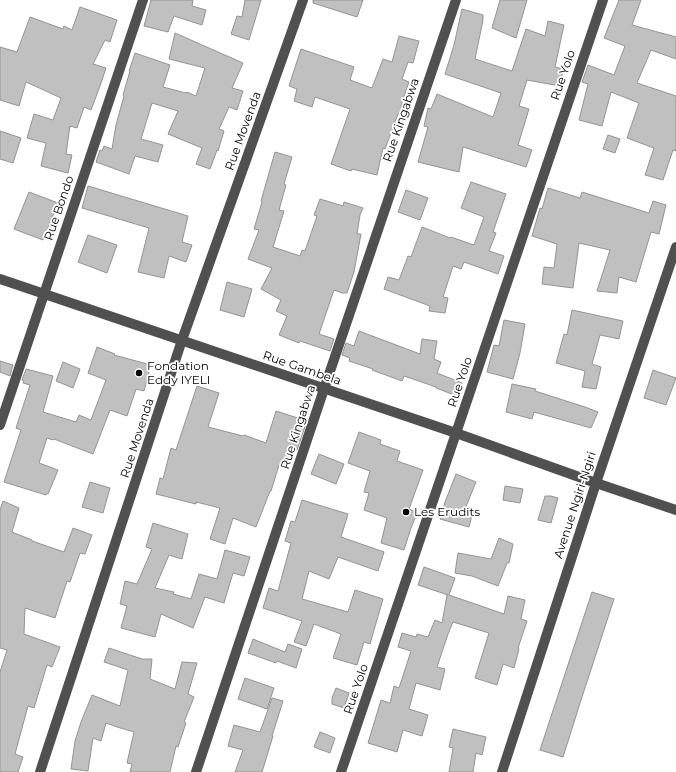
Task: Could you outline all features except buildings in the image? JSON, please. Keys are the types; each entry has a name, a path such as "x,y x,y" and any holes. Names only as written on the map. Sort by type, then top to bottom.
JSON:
{"street":[{"name":"Rue Bondo","path":"0,425 144,0"},
{"name":"Rue Movenda","path":"40,772 182,340 303,0"},
{"name":"Rue Kingabwa","path":"196,772 456,0"},
{"name":"Rue Yolo","path":"342,772 603,0"},
{"name":"Avenue Ngiri-Ngiri","path":"502,772 596,483 676,246"},
{"name":"Rue Gambela","path":"0,279 456,433 676,510"}],"place":[{"name":"Fondation Eddy IYELI","path":"139,373"},
{"name":"Les Erudits","path":"406,512"}]}
